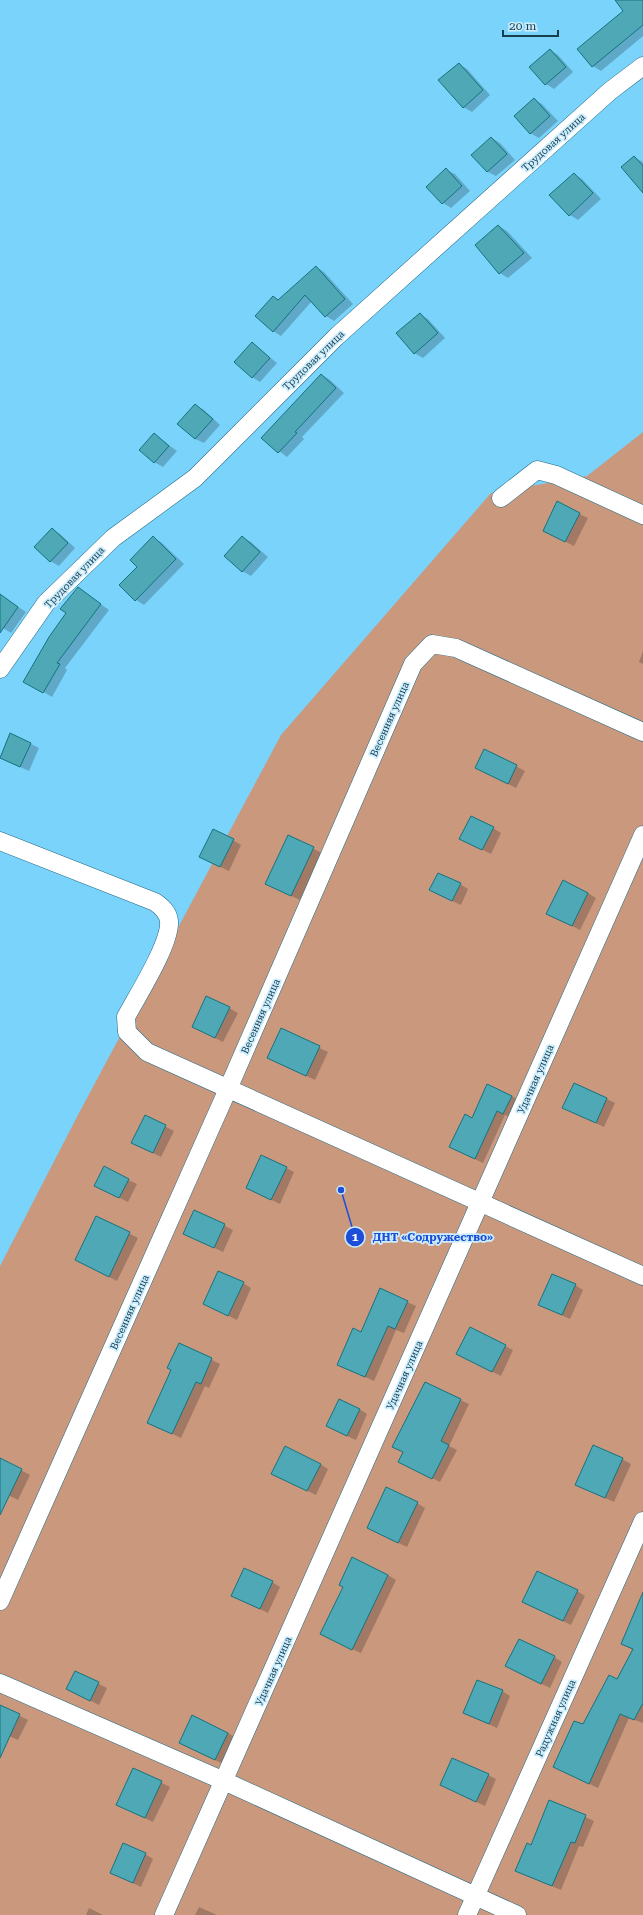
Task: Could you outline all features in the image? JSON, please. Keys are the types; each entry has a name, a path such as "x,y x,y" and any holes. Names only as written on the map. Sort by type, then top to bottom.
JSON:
{"street":[{"name":"Трудовая улица","path":"0,669 46,603 112,538 194,478 336,337 610,91 643,66"},
{"path":"501,498 537,470 556,475 643,514"},
{"name":"Весенняя улица","path":"0,1601 228,1089 413,664 432,644 456,648 643,732"},
{"name":"Удачная улица","path":"164,1915 643,835"},
{"path":"0,841 155,902 165,910 169,921 167,939 126,1017 127,1032 147,1052 643,1276"},
{"name":"Радужная улица","path":"467,1915 643,1521"},
{"path":"0,1683 224,1781 517,1915"}],"shaded area":[{"path":"643,432 643,1915 0,1915 0,1266 79,1113 281,735 491,493 587,476"}],"building":[{"path":"615,0 643,0 643,25 592,67 577,49 623,11"},
{"path":"550,49 566,67 545,85 529,67"},
{"path":"459,63 483,90 463,108 438,80"},
{"path":"534,98 550,116 530,134 514,116"},
{"path":"491,137 507,154 487,172 471,155"},
{"path":"634,156 643,166 643,193 621,167"},
{"path":"446,168 462,186 442,204 426,187"},
{"path":"574,173 593,193 569,216 549,195"},
{"path":"498,225 524,253 499,274 475,245"},
{"path":"316,266 345,299 325,317 305,295 273,332 255,316 273,296 278,300"},
{"path":"420,313 438,333 414,354 396,333"},
{"path":"252,342 270,358 252,378 234,362"},
{"path":"321,374 336,388 295,432 297,433 278,453 261,438"},
{"path":"195,404 213,419 195,439 177,424"},
{"path":"154,433 169,446 154,463 139,450"},
{"path":"557,501 580,513 565,542 543,531"},
{"path":"52,528 68,543 50,562 34,547"},
{"path":"153,536 176,559 135,601 119,585 137,567 130,560"},
{"path":"242,536 260,552 242,572 224,556"},
{"path":"78,587 101,604 57,663 60,664 43,693 23,682 49,637 66,613 60,609"},
{"path":"0,594 18,607 0,633"},
{"path":"10,733 31,743 20,767 0,758"},
{"path":"484,749 517,765 508,784 475,768"},
{"path":"471,816 494,827 482,850 459,839"},
{"path":"213,829 234,839 220,867 199,857"},
{"path":"288,835 314,847 291,896 265,884"},
{"path":"438,873 461,883 452,901 429,890"},
{"path":"563,880 588,893 572,926 546,914"},
{"path":"206,996 230,1007 215,1038 192,1027"},
{"path":"281,1028 320,1046 306,1076 267,1058"},
{"path":"574,1083 607,1098 596,1123 562,1108"},
{"path":"487,1084 512,1096 503,1114 497,1111 475,1159 449,1147 465,1114 472,1118"},
{"path":"145,1115 166,1125 153,1153 131,1143"},
{"path":"261,1155 287,1167 271,1200 246,1188"},
{"path":"104,1166 129,1179 119,1198 94,1186"},
{"path":"194,1210 225,1224 214,1248 183,1234"},
{"path":"96,1216 130,1232 109,1277 75,1260"},
{"path":"218,1271 244,1282 228,1316 203,1304"},
{"path":"552,1274 576,1284 562,1315 538,1305"},
{"path":"380,1288 408,1301 395,1329 388,1326 365,1377 337,1365 353,1328 361,1332"},
{"path":"470,1327 506,1345 492,1372 456,1354"},
{"path":"179,1343 212,1358 201,1384 196,1382 172,1434 147,1423 171,1370 167,1368"},
{"path":"425,1382 461,1399 441,1441 449,1445 432,1479 398,1462 403,1452 392,1447"},
{"path":"339,1399 360,1409 347,1436 326,1426"},
{"path":"593,1445 623,1458 605,1498 575,1485"},
{"path":"285,1446 321,1464 307,1491 271,1474"},
{"path":"0,1458 22,1469 0,1515"},
{"path":"386,1487 418,1502 398,1543 367,1528"},
{"path":"352,1557 388,1575 352,1650 320,1634 343,1587 339,1585"},
{"path":"244,1568 273,1581 260,1609 231,1596"},
{"path":"537,1571 578,1590 563,1621 522,1602"},
{"path":"643,1592 643,1703 634,1720 620,1714 589,1784 553,1767 574,1721 583,1724 609,1675 617,1679 633,1649 621,1644"},
{"path":"519,1639 555,1656 541,1684 505,1666"},
{"path":"75,1671 99,1682 90,1701 66,1689"},
{"path":"477,1680 503,1690 489,1724 463,1713"},
{"path":"0,1705 20,1714 0,1758"},
{"path":"192,1715 228,1733 215,1760 179,1743"},
{"path":"452,1758 489,1774 476,1802 440,1785"},
{"path":"133,1768 162,1781 145,1818 116,1805"},
{"path":"549,1800 586,1815 575,1843 571,1842 552,1886 515,1871 527,1843 531,1845"},
{"path":"123,1843 146,1853 133,1883 110,1873"}],"place":[{"name":"ДНТ «Содружество»","path":"341,1190"}]}
